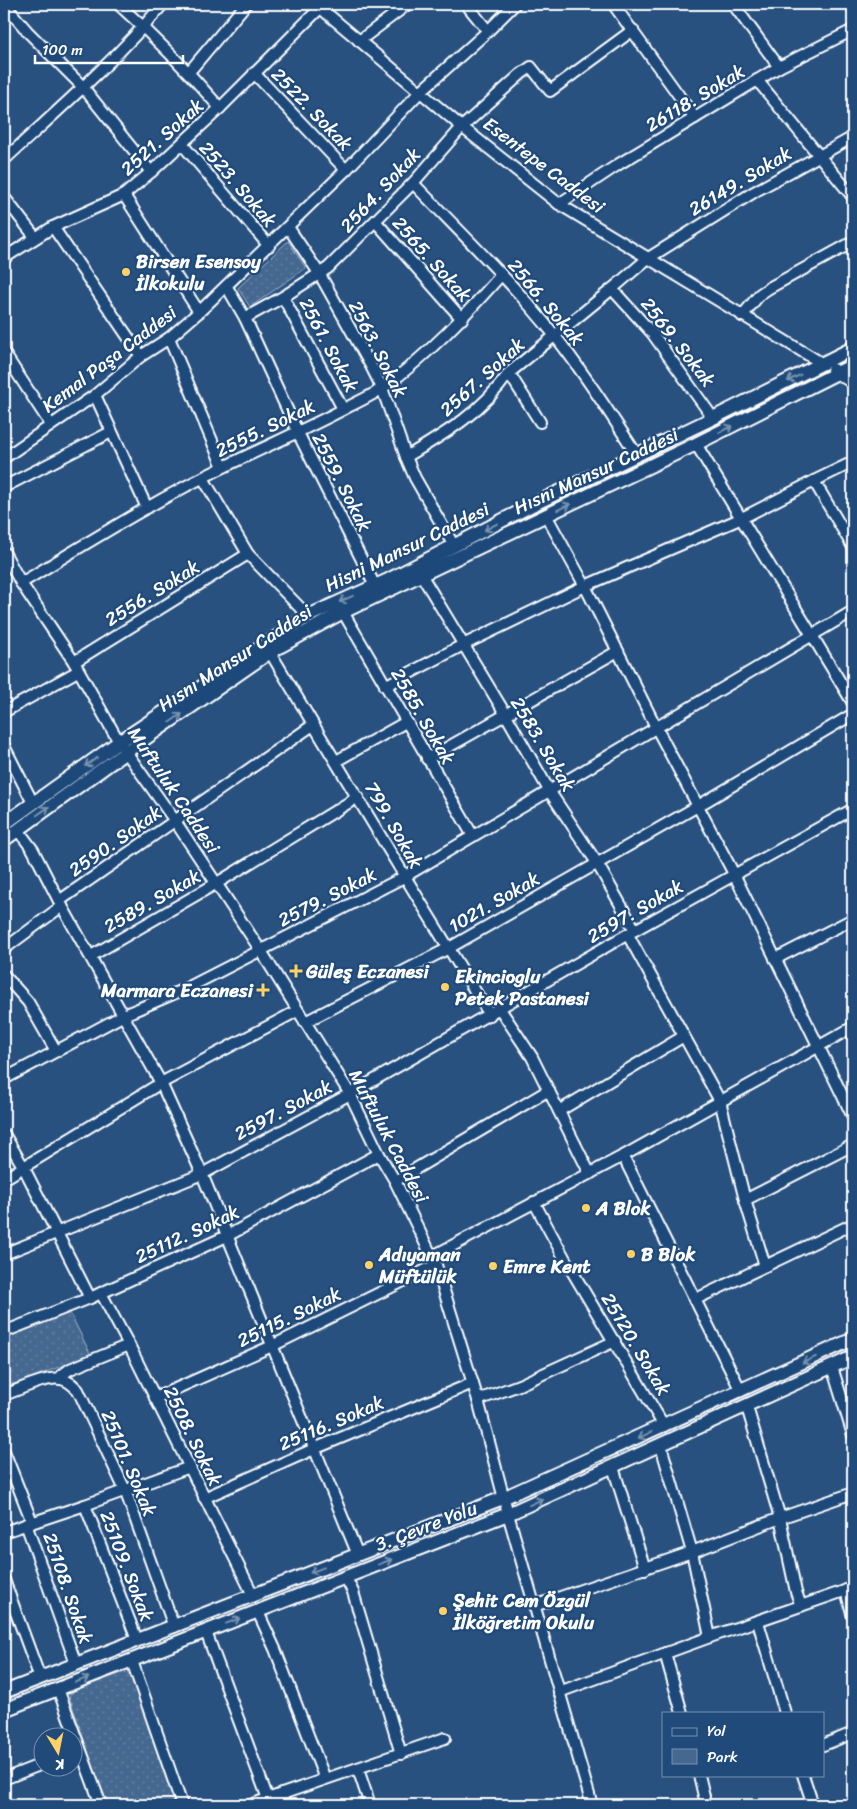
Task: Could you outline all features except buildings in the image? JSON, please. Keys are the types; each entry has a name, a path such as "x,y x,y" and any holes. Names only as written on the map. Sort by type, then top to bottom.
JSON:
{"main road":[{"name":"Hisni Mansur Caddesi","path":"4,824 33,803 122,747 308,616 375,586 534,504 853,348"},
{"path":"822,364 853,365"},
{"name":"Esentepe Caddesi","path":"822,364 853,382"},
{"name":"Hısnı Mansur Caddesi","path":"4,840 122,747 270,652 342,612 422,576 696,444 853,365"},
{"name":"3. Çevre Yolu","path":"4,1692 503,1498 853,1339"},
{"name":"3. Çevre Yolu","path":"4,1710 508,1514 747,1407 853,1357"}],"street":[{"path":"4,4 28,32 83,87 151,172"},
{"path":"118,4 189,72 220,108"},
{"path":"4,160 83,87 144,27 163,4"},
{"path":"189,72 246,4"},
{"path":"359,41 408,4"},
{"path":"466,4 488,31"},
{"name":"Kemal Paşa Caddesi","path":"4,458 95,395 141,356 169,338 199,312 346,170 420,92 515,4"},
{"path":"613,4 695,118"},
{"path":"734,4 779,67"},
{"name":"Esentepe Caddesi","path":"316,6 462,127 559,204 822,364"},
{"name":"2521. Sokak","path":"4,258 35,237 54,227 124,195 220,108 316,6"},
{"name":"2564. Sokak","path":"245,318 283,297 319,273 348,250 413,183 462,127 521,74 532,67 550,91 633,30"},
{"name":"26118. Sokak","path":"559,204 619,164 757,80 853,30"},
{"name":"2522. Sokak","path":"254,73 346,170"},
{"path":"757,80 853,197"},
{"name":"26149. Sokak","path":"647,259 754,192 853,137"},
{"name":"2523. Sokak","path":"182,144 269,246"},
{"name":"2566. Sokak","path":"413,183 501,275 555,336 637,455"},
{"path":"124,195 199,312"},
{"path":"4,197 35,237"},
{"name":"2565. Sokak","path":"376,222 462,319"},
{"path":"54,227 141,356"},
{"name":"2563. Sokak","path":"288,227 319,273 382,388 415,478 454,546"},
{"path":"742,316 760,294 769,288 853,242"},
{"name":"2567. Sokak","path":"406,457 450,431 472,415 500,385 509,372 647,259"},
{"name":"2555. Sokak","path":"21,583 147,508 224,467 298,433 382,388 418,360 462,319 501,275"},
{"name":"2559. Sokak","path":"226,287 245,318 298,433 375,586"},
{"name":"2569. Sokak","path":"612,289 652,333 713,418"},
{"name":"2561. Sokak","path":"283,297 343,409"},
{"path":"169,338 224,467"},
{"path":"4,353 51,425"},
{"path":"509,372 540,422"},
{"path":"95,395 147,508"},
{"path":"4,487 111,432"},
{"path":"696,444 853,703"},
{"path":"385,686 585,586 742,518 853,462"},
{"path":"203,478 248,554 308,616"},
{"path":"814,481 853,547"},
{"path":"546,516 585,586 656,727 734,874 853,1117"},
{"name":"Muftuluk Caddesi","path":"4,552 21,583 76,666 122,747 217,883 350,1094 379,1154 395,1181 433,1261 478,1400 503,1498 592,1805"},
{"name":"2556. Sokak","path":"4,712 248,554"},
{"name":"2583. Sokak","path":"422,576 550,792 597,863 684,1036 720,1100 745,1200 765,1266"},
{"name":"2579. Sokak","path":"4,1079 124,1015 186,988 404,877 853,611"},
{"name":"2585. Sokak","path":"342,612 473,836"},
{"path":"427,758 618,651"},
{"name":"799. Sokak","path":"270,652 404,877 490,1015"},
{"name":"1021. Sokak","path":"305,1022 449,948 698,806 853,714"},
{"path":"336,761 406,722"},
{"name":"2590. Sokak","path":"4,949 61,904 175,821 314,725"},
{"path":"4,746 33,803"},
{"name":"2589. Sokak","path":"91,956 217,883 358,797"},
{"name":"2597. Sokak","path":"4,1254 202,1174 350,1094 734,874 853,810"},
{"path":"18,830 33,850 161,1083 202,1174 358,1555"},
{"path":"775,958 853,919"},
{"path":"4,975 28,1002 56,1051"},
{"path":"500,1009 532,1057 590,1174"},
{"path":"4,1179 161,1083 297,1011"},
{"name":"25115. Sokak","path":"156,1398 272,1346 433,1261 534,1202 623,1156 853,1027"},
{"path":"560,1111 684,1036"},
{"path":"395,1181 550,1090"},
{"path":"4,1134 24,1168 90,1298"},
{"path":"745,1200 853,1145"},
{"name":"25112. Sokak","path":"4,1332 90,1298 227,1236 379,1154"},
{"path":"623,1156 741,1391"},
{"name":"25120. Sokak","path":"534,1202 566,1261 664,1426"},
{"path":"696,1299 853,1224"},
{"name":"2508. Sokak","path":"100,1293 156,1398 253,1595"},
{"path":"478,1400 519,1385 615,1341"},
{"path":"4,1395 46,1380 60,1378 70,1369 129,1345"},
{"path":"832,1367 853,1435"},
{"name":"25101. Sokak","path":"60,1378 78,1390 125,1490 174,1627"},
{"name":"25116. Sokak","path":"204,1498 314,1449 473,1383"},
{"path":"747,1407 780,1518 796,1592 801,1606"},
{"path":"660,1446 692,1552 710,1637"},
{"name":"25108. Sokak","path":"4,1451 76,1664"},
{"path":"4,1532 190,1467"},
{"path":"613,1467 645,1569"},
{"path":"534,1606 645,1569 780,1518 853,1493"},
{"name":"25109. Sokak","path":"84,1505 137,1640"},
{"path":"346,1578 353,1592 401,1754"},
{"path":"4,1580 40,1678"},
{"path":"559,1692 850,1589 853,1617"},
{"path":"258,1612 275,1649 324,1779"},
{"path":"758,1622 785,1712"},
{"path":"206,1632 268,1799"},
{"path":"665,1653 682,1712"},
{"path":"132,1661 182,1805"},
{"path":"58,1689 69,1726"},
{"path":"824,1745 853,1734"},
{"path":"250,1805 445,1738"},
{"path":"82,1763 101,1805"},
{"path":"4,1779 32,1768"},
{"path":"358,1769 370,1805"},
{"path":"699,1776 704,1796"},
{"path":"803,1776 813,1805"},
{"path":"281,1794 285,1805"}],"green space":[{"path":"288,241 306,268 250,307 238,288"},
{"path":"69,1311 91,1355 4,1388 4,1336"},
{"path":"125,1672 132,1676 177,1805 106,1805 82,1734 82,1726 79,1726 69,1696 73,1691"}],"place":[{"name":"Birsen Esensoy İlkokulu","path":"126,272"},
{"name":"Güleş Eczanesi","path":"296,971"},
{"name":"Ekincioglu Petek Pastanesi","path":"445,987"},
{"name":"Marmara Eczanesi","path":"263,990"},
{"name":"A Blok","path":"586,1208"},
{"name":"B Blok","path":"631,1254"},
{"name":"Adıyaman Müftülük","path":"369,1265"},
{"name":"Emre Kent","path":"493,1266"},
{"name":"Şehit Cem Özgül İlköğretim Okulu","path":"443,1611"}]}
